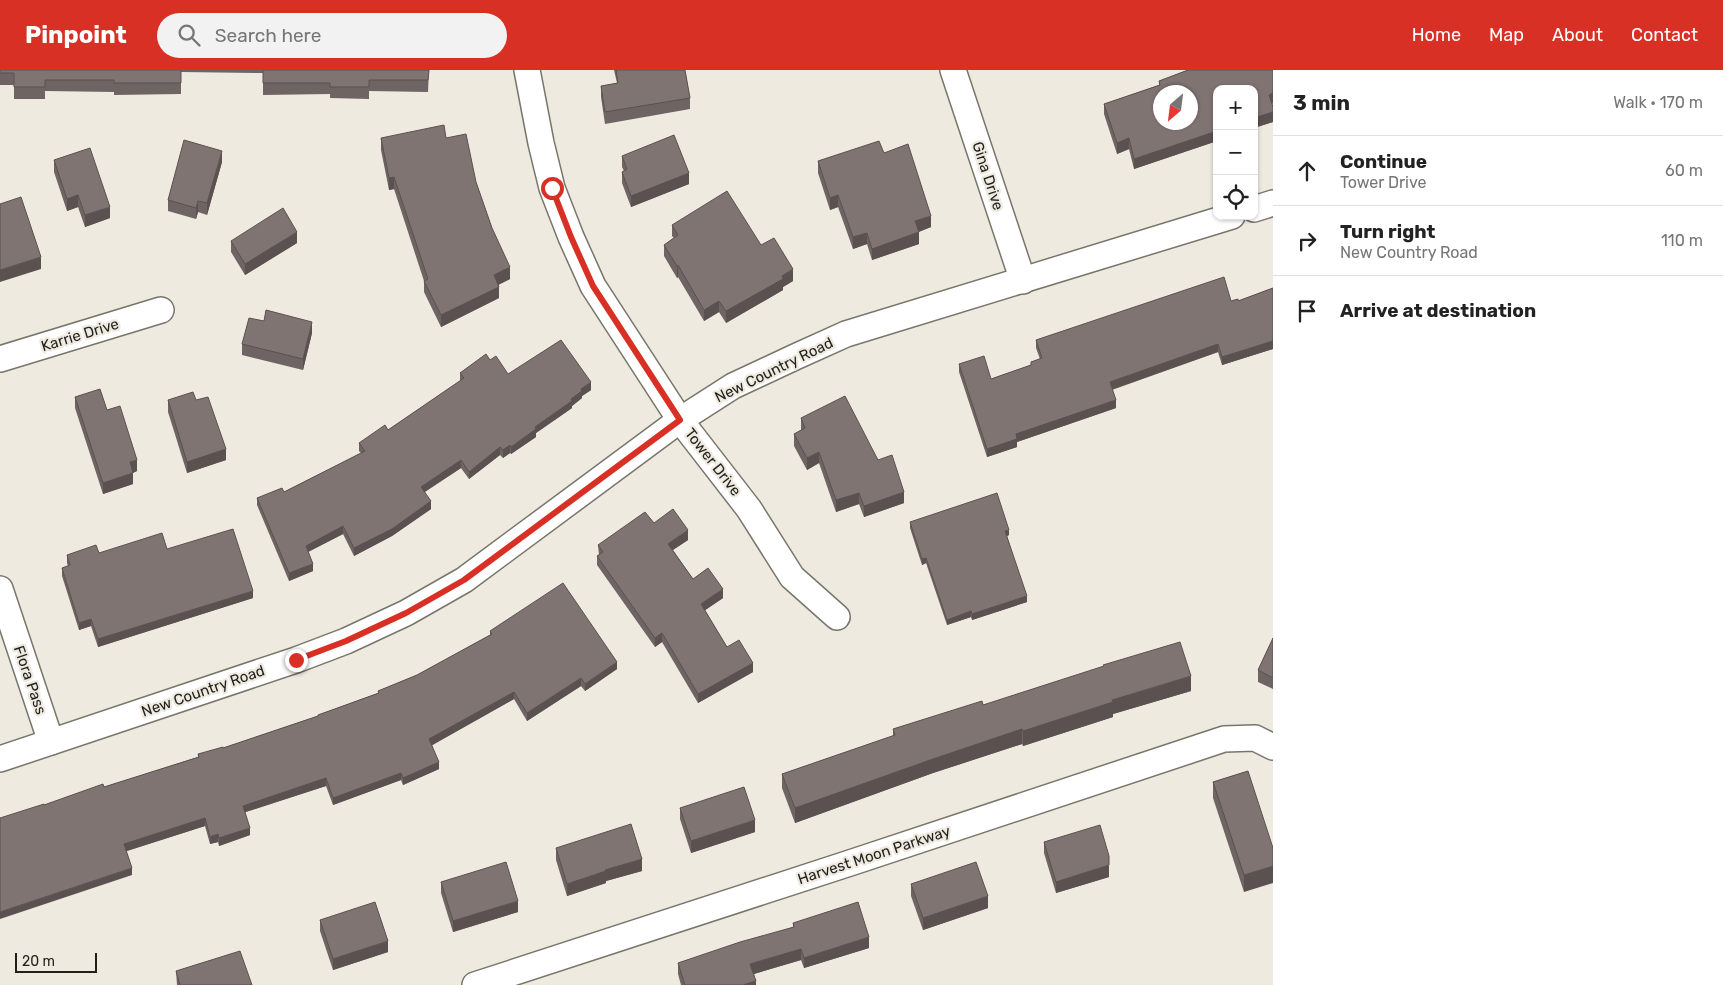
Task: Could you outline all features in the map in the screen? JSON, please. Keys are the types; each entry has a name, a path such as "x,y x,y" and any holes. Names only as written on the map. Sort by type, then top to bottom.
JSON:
{"street":[{"name":"Tower Drive","path":"527,70 552,188 593,286 680,420 749,508 792,577 837,617"},
{"name":"Gina Drive","path":"953,70 1023,281"},
{"path":"1258,208 1273,203"},
{"name":"New Country Road","path":"0,759 296,660 346,641 406,613 464,580 680,420 733,386 795,356 846,334 1219,220"},
{"name":"Karrie Drive","path":"0,359 160,310"},
{"name":"Flora Pass","path":"0,588 51,742"},
{"name":"Harvest Moon Parkway","path":"475,985 1224,739 1255,738 1273,747"}],"building":[{"path":"0,70 181,70 181,83 114,83 114,80 45,80 45,87 14,87 14,73 0,73"},
{"path":"263,70 429,70 428,80 369,80 369,87 330,87 330,83 263,83"},
{"path":"616,70 685,70 690,98 605,112 601,86 618,83"},
{"path":"1188,70 1273,70 1273,93 1269,95 1273,112 1258,117 1258,85 1213,85 1213,132 1134,159 1129,138 1117,143 1104,104 1153,87 1153,130 1198,130 1198,85 1160,85 1159,81"},
{"path":"444,125 446,138 466,134 476,182 492,228 510,267 494,275 499,287 441,315 424,281 428,279 394,177 389,178 381,138"},
{"path":"674,135 689,173 631,196 622,172 627,169 622,156"},
{"path":"184,140 222,151 207,203 198,201 196,208 168,200"},
{"path":"879,141 884,153 908,144 931,216 915,221 919,232 872,249 867,233 853,237 838,195 830,198 818,161"},
{"path":"90,148 110,207 85,215 78,195 67,199 54,160"},
{"path":"727,191 761,245 774,238 793,269 782,276 783,279 726,311 719,301 704,310 664,245 678,235 672,225"},
{"path":"21,197 41,257 0,270 0,204"},
{"path":"283,208 297,232 245,264 231,241"},
{"path":"1224,277 1231,301 1238,299 1238,301 1273,288 1273,341 1222,357 1218,344 1110,382 1116,400 1016,434 1017,439 987,449 959,364 984,356 991,379 1031,365 1031,362 1042,358 1036,340"},
{"path":"266,310 312,322 303,359 242,344 249,318 264,321"},
{"path":"561,340 591,382 571,399 572,401 535,427 536,429 511,447 510,445 503,450 500,447 469,472 461,460 421,487 431,501 392,529 354,548 343,526 306,546 313,564 289,573 257,498 282,488 284,492 365,451 359,443 385,425 388,430 464,378 460,373 486,354 490,360 496,356 508,374"},
{"path":"100,389 107,410 120,406 137,460 130,462 133,473 103,483 75,397"},
{"path":"193,392 196,400 208,397 226,449 187,462 168,400"},
{"path":"845,396 878,460 892,455 904,492 864,506 859,493 836,500 819,452 807,458 794,434 805,428 801,418"},
{"path":"997,493 1009,530 1005,531 1027,596 972,614 971,611 947,620 926,558 922,559 910,522"},
{"path":"673,509 688,530 668,544 693,579 708,568 723,589 701,604 727,647 739,640 753,663 698,694 662,633 655,638 597,556 603,552 598,545 645,512 654,523"},
{"path":"233,529 253,591 98,639 91,619 79,623 62,568 70,565 67,555 96,545 99,553 162,533 167,549"},
{"path":"563,583 617,662 585,684 581,678 527,713 514,692 429,739 439,762 403,778 401,773 333,798 326,778 243,806 250,828 219,838 218,834 210,837 205,818 124,844 132,868 0,912 0,818 103,784 104,787 199,757 198,754 223,748 318,716 379,693 378,691 417,675 492,634 490,631"},
{"path":"1273,638 1273,678 1258,670"},
{"path":"1180,642 1191,676 1112,700 1113,702 1023,731 1022,729 795,808 782,774 895,735 893,729 982,701 983,705 1103,665"},
{"path":"1248,771 1273,848 1273,866 1244,875 1213,782"},
{"path":"744,787 755,820 691,841 680,808"},
{"path":"631,824 642,859 567,884 556,848"},
{"path":"1100,825 1109,856 1109,865 1056,882 1044,842"},
{"path":"506,862 518,901 453,921 441,882"},
{"path":"976,862 988,896 923,918 911,884"},
{"path":"375,902 388,941 333,959 320,920"},
{"path":"858,902 869,937 804,958 801,949 750,964 756,981 743,985 685,985 678,963 740,942 794,927 793,923"},
{"path":"240,951 252,985 180,985 176,971"}],"route":[{"path":"296,660 346,641 406,613 464,580 680,420 593,286 552,188"}]}
